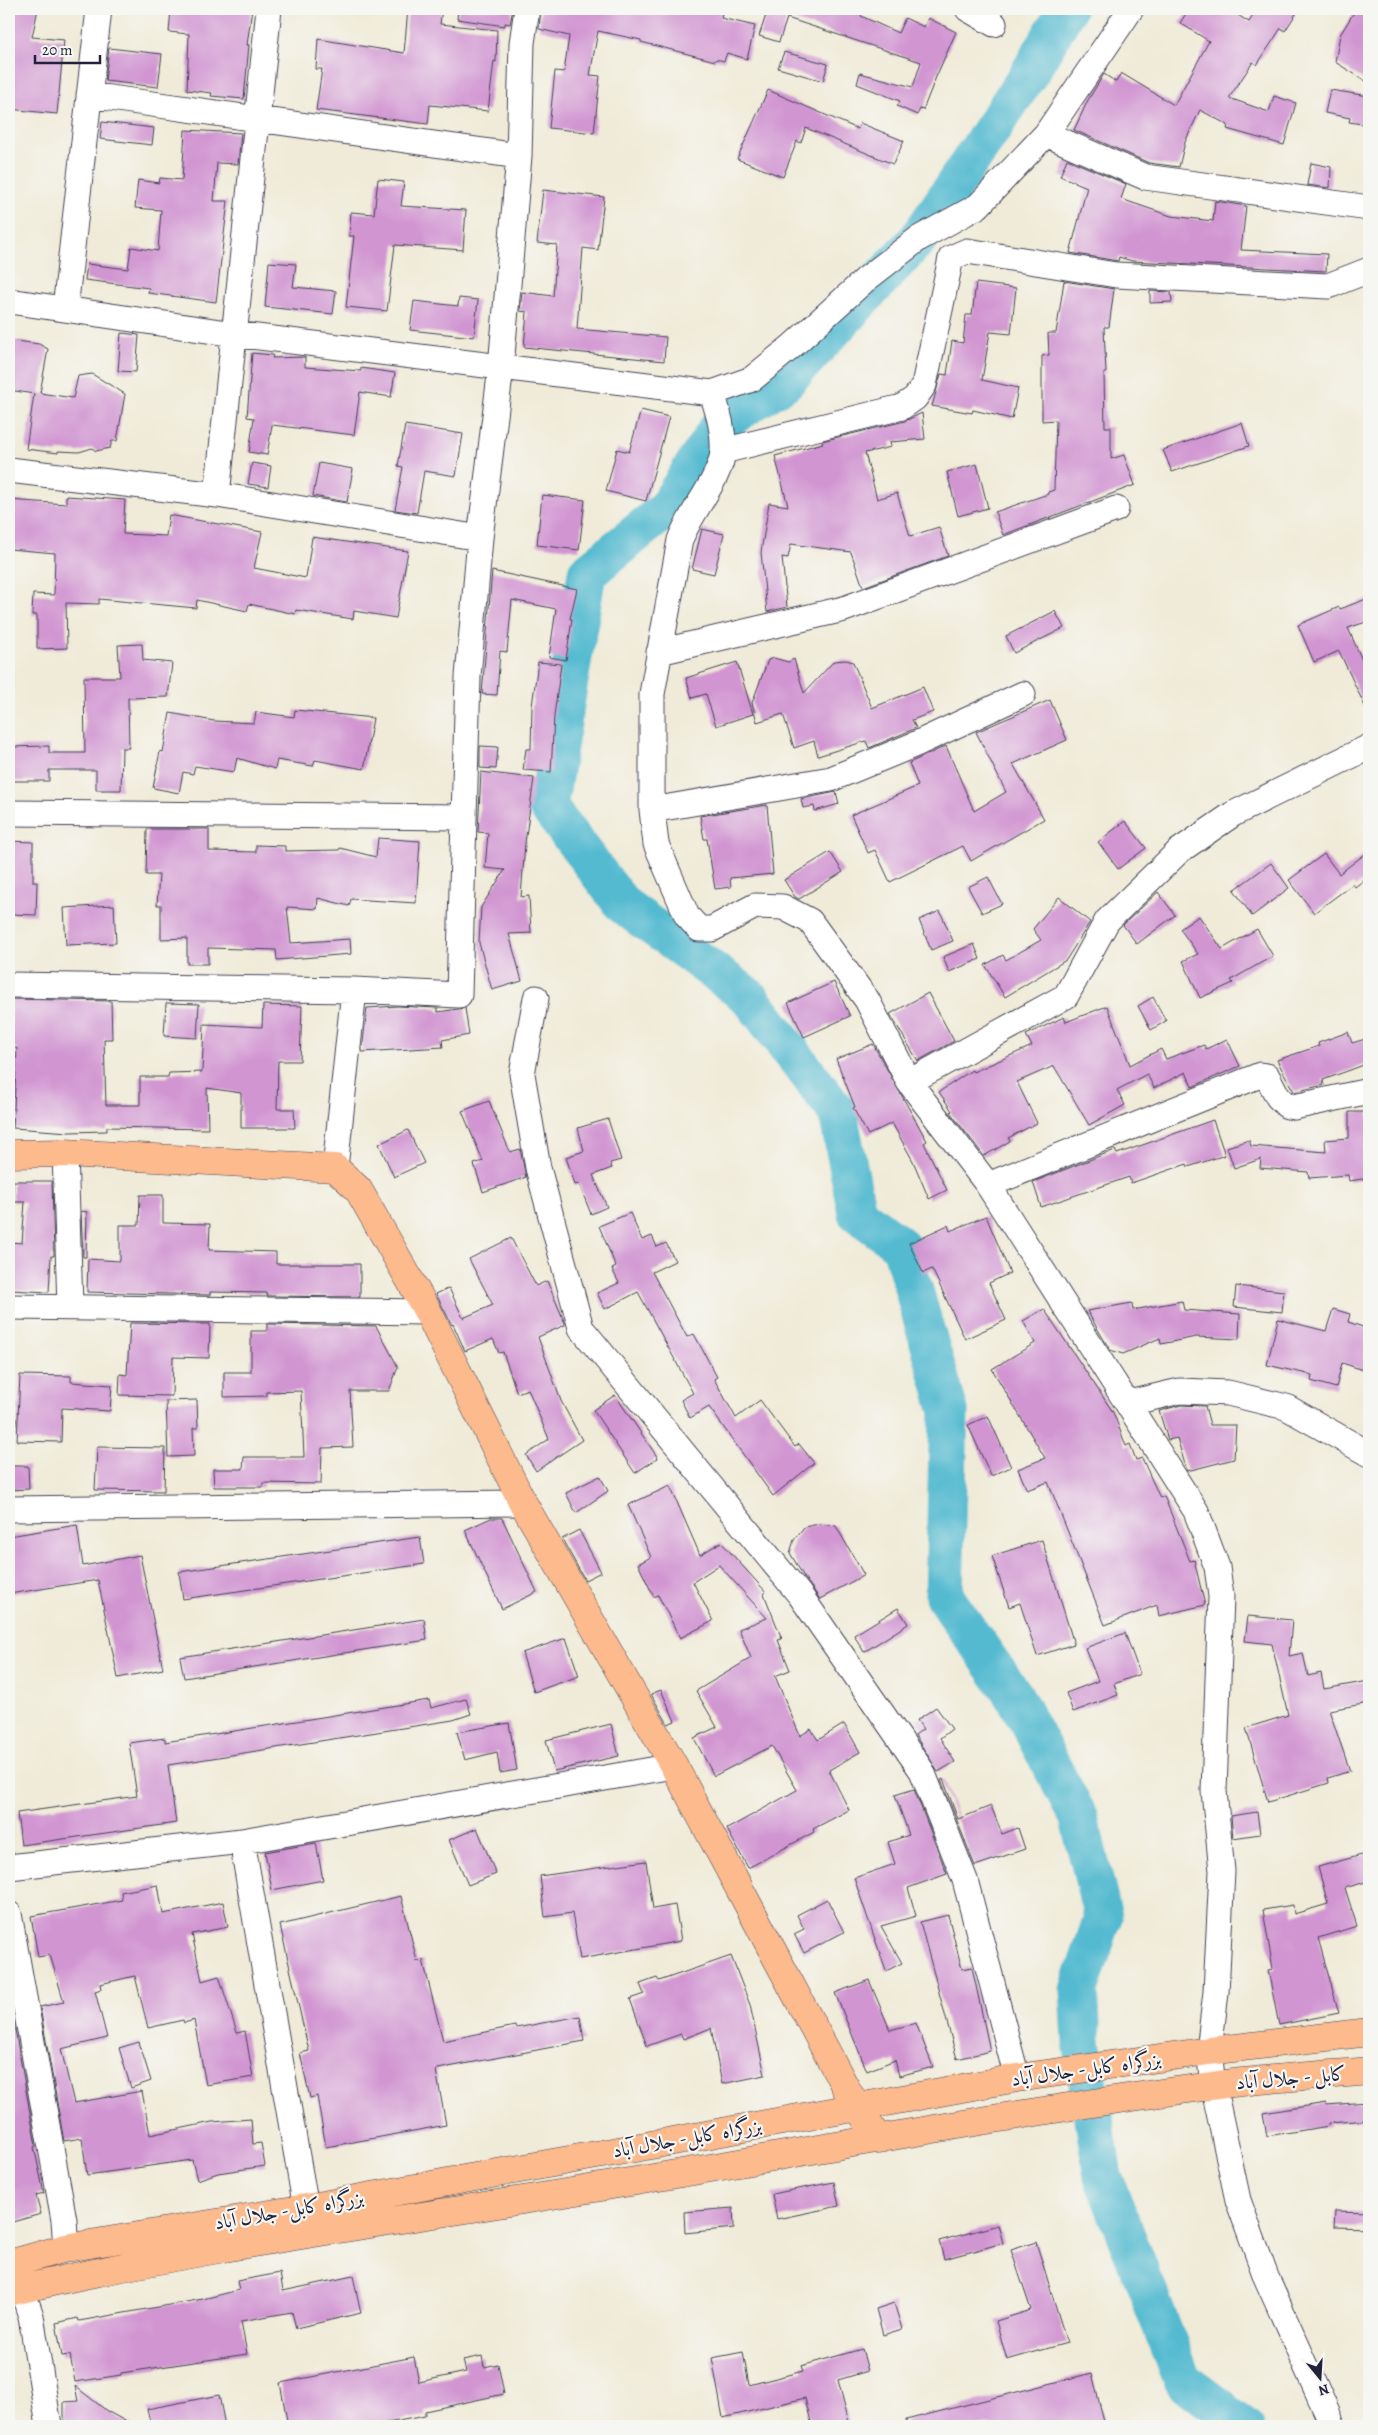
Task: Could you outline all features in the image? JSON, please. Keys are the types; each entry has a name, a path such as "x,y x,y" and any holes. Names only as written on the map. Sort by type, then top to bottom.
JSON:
{"main road":[{"path":"9,1154 65,1153 335,1168 358,1190 428,1312 523,1503 674,1766 857,2107 879,2140"},
{"name":"بزرگراه کابل- جلال آباد","path":"9,2264 66,2248 306,2208 1017,2078 1209,2051 1369,2032"},
{"name":"کابل - جلال آباد","path":"1213,2085 1369,2071"},
{"name":"بزرگراه کابل- جلال آباد","path":"15,2290 94,2273 332,2230 491,2206 1023,2115 1213,2085"}],"street":[{"path":"65,309 99,9"},
{"path":"217,495 269,9"},
{"path":"9,985 354,990 459,995 468,677 480,538 501,367 519,156 522,43 527,9"},
{"path":"968,9 994,24"},
{"path":"9,301 234,334 712,393 752,379 791,348 865,280 918,239 978,206 1046,134 1131,9"},
{"path":"89,95 519,156"},
{"path":"1046,134 1145,177 1369,208"},
{"path":"723,451 902,407 915,398 924,385 951,258 967,251 1116,275 1328,286 1369,270"},
{"path":"712,393 722,422 723,451 710,486 686,523 680,540 652,694 652,810 656,844 687,916 699,928 712,929 756,906 783,907 810,921 867,1000 909,1082 988,1185 1078,1329 1129,1403 1196,1511 1217,1567 1221,1596 1214,1791 1222,1871 1216,1992 1209,2051 1213,2085 1238,2200 1266,2276 1333,2426"},
{"path":"9,470 217,495 480,538"},
{"path":"659,652 844,609 1116,509"},
{"path":"652,810 831,779 916,744 1023,694"},
{"path":"909,1082 1066,996 1107,921 1179,851 1233,814 1369,747"},
{"path":"9,813 464,817"},
{"path":"335,1168 354,990"},
{"path":"536,998 522,1074 538,1168 581,1328 800,1596 922,1771 965,1880 1017,2078"},
{"path":"988,1185 1260,1074 1267,1076 1278,1097 1287,1106 1294,1107 1369,1091"},
{"path":"65,1153 70,1306"},
{"path":"9,1307 70,1306 428,1312"},
{"path":"1129,1403 1180,1392 1228,1393 1286,1407 1369,1454"},
{"path":"9,1509 523,1503"},
{"path":"9,1868 242,1841 674,1766"},
{"path":"242,1841 306,2208"},
{"path":"9,1914 14,1982 64,2220 66,2248"},
{"path":"15,2290 31,2316 50,2426"}],"building":[{"path":"9,9 38,9 32,37 64,40 57,114 9,109"},
{"path":"171,9 252,9 247,45 249,45 244,99 211,96 212,93 187,90 189,34 169,32"},
{"path":"408,9 442,9 440,24 497,30 496,62 494,61 488,111 430,105 428,124 316,110 322,69 316,69 318,39 404,53"},
{"path":"458,9 513,9 510,24 505,23 505,26 457,19"},
{"path":"541,9 723,9 721,18 755,26 747,59 727,53 724,61 716,59 715,61 641,42 641,40 598,31 590,75 600,76 594,133 549,128 555,71 564,72 569,36 539,29"},
{"path":"768,9 864,9 861,16 898,33 905,18 924,27 928,18 956,32 923,110 920,109 917,115 897,106 900,101 857,84 860,73 913,87 921,62 787,18 779,42 759,36"},
{"path":"1189,9 1228,9 1249,22 1257,9 1299,9 1285,31 1281,28 1257,65 1253,62 1229,98 1269,112 1274,96 1296,103 1284,145 1227,129 1228,125 1200,110 1185,142 1179,167 1149,163 1074,130 1088,100 1104,74 1116,82 1121,73 1174,105 1209,41 1180,23"},
{"path":"1356,9 1369,9 1369,83 1335,62 1340,35"},
{"path":"109,48 162,54 158,87 105,81"},
{"path":"784,52 828,64 823,81 778,68"},
{"path":"768,90 858,129 860,123 904,141 893,164 806,128 801,143 797,141 783,177 737,159"},
{"path":"1330,90 1369,96 1369,125 1349,122 1350,118 1325,113"},
{"path":"102,122 154,128 152,145 100,139"},
{"path":"185,130 241,133 238,164 217,163 214,201 228,201 216,302 148,293 149,288 85,280 87,264 128,269 131,247 158,251 161,210 135,208 138,180 159,183 160,178 182,180"},
{"path":"1067,159 1126,184 1121,199 1171,216 1213,221 1215,201 1246,206 1241,250 1327,254 1326,271 1132,261 1119,257 1118,261 1070,253 1087,187 1060,176"},
{"path":"1311,163 1331,167 1330,188 1307,185"},
{"path":"378,179 404,182 401,206 466,210 463,250 395,245 387,311 346,307 354,236 349,236 351,212 374,214"},
{"path":"543,190 604,197 598,250 583,248 577,329 666,337 664,361 524,347 527,312 520,311 522,292 553,296 557,245 537,243"},
{"path":"269,262 296,264 293,287 336,291 333,314 265,307"},
{"path":"1064,281 1114,289 1109,327 1104,327 1106,373 1104,373 1105,427 1111,427 1111,459 1124,455 1135,485 1003,535 995,512 1048,494 1048,492 1054,490 1056,420 1042,421 1042,356 1049,355 1048,333 1056,333"},
{"path":"976,283 1016,288 1011,334 990,332 982,380 1018,388 1012,419 973,410 972,413 932,406 941,374 947,375 952,341 963,343 966,315 972,315"},
{"path":"1150,291 1171,292 1172,302 1150,303"},
{"path":"459,298 478,300 474,337 410,330 414,301 458,306"},
{"path":"121,333 139,335 136,372 118,371"},
{"path":"9,340 39,344 48,349 40,393 73,398 78,376 92,374 125,394 117,441 112,441 110,448 96,451 92,448 79,452 58,451 58,453 26,449 34,394 9,390"},
{"path":"252,353 273,355 272,358 305,357 305,367 361,371 361,368 395,373 391,397 360,392 354,435 272,425 267,455 249,452 254,418 247,417"},
{"path":"641,410 669,417 646,501 606,491 617,449 629,452"},
{"path":"922,413 925,439 890,442 891,447 865,453 877,499 897,493 910,536 939,527 948,556 863,587 851,552 791,544 788,558 782,557 787,607 767,612 761,552 769,503 788,506 775,456 823,443 822,441 905,421"},
{"path":"1242,423 1249,446 1172,472 1163,450"},
{"path":"405,425 463,434 456,476 424,471 417,513 395,510 403,467 398,466"},
{"path":"252,463 271,466 268,487 248,484"},
{"path":"319,463 353,469 347,502 313,496"},
{"path":"977,464 988,508 958,516 947,472"},
{"path":"542,495 585,500 579,550 537,545"},
{"path":"66,496 125,500 123,534 166,536 169,515 262,532 254,568 306,578 312,537 408,551 396,618 354,611 353,619 296,610 295,614 249,604 247,611 197,600 196,608 99,599 99,604 66,603 67,648 37,649 37,615 32,615 33,594 54,595 55,553 9,549 9,500 66,504"},
{"path":"702,529 724,534 714,574 692,569"},
{"path":"492,571 577,589 570,619 572,619 566,660 549,657 556,609 512,600 507,652 500,651 497,695 482,694"},
{"path":"1369,598 1369,621 1348,628 1362,660 1369,656 1369,715 1339,651 1314,662 1298,625 1339,607 1340,609"},
{"path":"1055,611 1064,628 1014,653 1006,636"},
{"path":"142,644 143,660 172,663 168,697 128,698 129,748 122,748 121,790 96,790 96,770 49,770 49,781 9,781 9,747 49,746 49,753 85,753 84,677 120,677 118,645"},
{"path":"774,658 788,662 794,659 804,693 834,661 846,660 853,662 872,708 923,687 933,712 912,720 916,728 869,748 866,741 818,756 814,741 794,748 783,714 757,722 752,703 768,660"},
{"path":"538,662 561,664 554,716 551,772 523,770 526,749 531,749 532,706"},
{"path":"737,662 753,714 716,726 706,694 692,698 686,678"},
{"path":"1050,700 1067,740 1013,764 1044,819 971,861 963,846 890,882 875,850 868,853 851,815 918,786 909,763 946,746 974,811 1006,792 976,732"},
{"path":"295,710 373,718 364,769 315,760 313,766 277,760 275,769 237,758 234,772 195,766 193,774 183,772 179,793 153,788 160,751 163,752 170,713 214,721 254,723 256,712 294,717"},
{"path":"480,746 498,747 496,769 480,768"},
{"path":"481,772 534,778 525,843 521,897 529,896 531,933 509,934 522,981 492,990 479,943 481,907 505,870 485,868 488,833 478,832"},
{"path":"836,792 839,804 815,811 814,806 803,808 801,799"},
{"path":"767,805 773,874 730,878 731,887 715,889 707,839 704,839 700,816"},
{"path":"1125,821 1146,848 1118,869 1098,842"},
{"path":"147,829 209,829 209,851 256,852 256,845 285,846 285,851 339,850 340,848 376,857 378,838 420,841 416,903 351,899 349,906 318,898 317,909 287,907 291,943 350,939 351,954 277,960 276,950 208,948 208,964 187,964 187,938 161,939 161,905 157,905 159,875 146,875"},
{"path":"9,841 33,842 33,882 37,882 36,915 9,914"},
{"path":"1369,851 1369,876 1355,887 1353,884 1314,913 1289,880 1324,854 1339,874"},
{"path":"830,852 843,872 799,899 795,897 784,880"},
{"path":"1271,863 1289,888 1252,916 1234,890"},
{"path":"988,877 1002,904 982,913 968,887"},
{"path":"1158,892 1175,915 1137,944 1123,925"},
{"path":"1059,897 1090,922 1066,960 1005,997 985,965 1003,955 1006,960 1041,940 1033,929"},
{"path":"114,905 116,943 66,945 64,908"},
{"path":"940,911 953,941 931,950 919,920"},
{"path":"1199,916 1222,949 1257,929 1273,956 1231,980 1233,983 1200,998 1183,961 1198,954 1180,929"},
{"path":"974,944 980,959 949,972 943,957"},
{"path":"834,982 850,1016 804,1037 788,1003"},
{"path":"928,993 954,1041 918,1061 890,1014"},
{"path":"1153,997 1166,1021 1151,1030 1138,1006"},
{"path":"11,999 111,1001 112,1039 104,1039 106,1105 140,1105 140,1077 168,1077 169,1073 202,1072 204,1024 262,1027 263,1005 302,1006 300,1061 278,1061 277,1109 294,1109 295,1128 241,1128 241,1093 207,1088 208,1129 107,1127 107,1131 69,1132 13,1128 17,1048 11,1048"},
{"path":"166,1003 199,1004 197,1038 164,1036"},
{"path":"398,1006 437,1008 438,1012 465,1008 469,1035 442,1040 443,1047 362,1052 367,1008"},
{"path":"1107,1006 1130,1065 1161,1049 1166,1059 1204,1045 1206,1049 1227,1039 1240,1066 1192,1087 1186,1072 1154,1088 1147,1074 1117,1090 1125,1105 1089,1125 1054,1066 1017,1082 1037,1123 1008,1138 1010,1141 984,1156 950,1112 952,1111 939,1092 972,1070 973,1072 1032,1046 1026,1035 1064,1017 1066,1022"},
{"path":"1348,1032 1352,1043 1369,1038 1369,1063 1323,1080 1324,1085 1294,1092 1277,1060 1319,1046 1318,1043"},
{"path":"873,1044 927,1141 924,1143 947,1190 929,1199 913,1161 892,1123 868,1135 853,1108 855,1107 836,1059"},
{"path":"489,1101 510,1152 520,1149 526,1177 483,1192 474,1164 483,1161 462,1111"},
{"path":"1349,1112 1369,1112 1369,1178 1349,1181 1348,1175 1309,1178 1308,1172 1260,1168 1261,1159 1234,1168 1227,1147 1249,1140 1251,1146 1326,1152 1325,1140 1349,1138"},
{"path":"608,1119 621,1160 610,1163 612,1168 593,1175 607,1207 591,1214 579,1184 575,1185 566,1157 584,1151 578,1128"},
{"path":"1213,1120 1225,1155 1188,1167 1187,1164 1131,1183 1129,1177 1041,1207 1033,1182 1115,1150 1117,1154"},
{"path":"408,1130 424,1163 394,1177 379,1144"},
{"path":"13,1181 52,1181 54,1256 51,1256 49,1292 9,1290 9,1242 22,1243 25,1202 13,1202"},
{"path":"140,1195 163,1195 163,1223 210,1224 209,1250 276,1252 276,1264 360,1264 360,1297 267,1296 267,1293 210,1292 210,1295 87,1292 88,1259 120,1261 120,1225 139,1225"},
{"path":"81,1211 87,1212 86,1257 83,1257"},
{"path":"630,1213 642,1240 652,1236 657,1247 666,1243 675,1261 652,1272 687,1337 694,1334 717,1377 714,1379 736,1418 760,1400 795,1447 799,1444 814,1463 773,1496 709,1407 690,1418 681,1400 693,1393 638,1292 605,1309 597,1293 619,1283 612,1269 616,1267 599,1226"},
{"path":"986,1216 1010,1273 989,1283 1006,1320 965,1339 932,1269 923,1273 909,1243 948,1225 950,1231"},
{"path":"511,1238 536,1286 547,1281 565,1323 565,1325 538,1337 561,1401 582,1440 536,1471 526,1455 549,1439 528,1389 517,1393 503,1352 499,1353 493,1339 465,1351 453,1324 436,1294 449,1288 463,1318 493,1305 469,1259"},
{"path":"1236,1286 1284,1291 1282,1312 1234,1307"},
{"path":"1182,1301 1184,1310 1240,1314 1239,1339 1196,1337 1161,1344 1160,1338 1123,1354 1110,1350 1087,1311 1132,1303 1133,1310"},
{"path":"1044,1309 1113,1412 1126,1446 1130,1444 1136,1460 1142,1458 1160,1498 1164,1496 1190,1561 1194,1560 1205,1605 1159,1616 1157,1605 1105,1625 1048,1482 1027,1490 1018,1469 1045,1458 992,1369 1035,1343 1023,1321"},
{"path":"1333,1309 1350,1314 1348,1322 1369,1329 1369,1372 1342,1363 1336,1388 1311,1381 1312,1375 1267,1365 1278,1319 1326,1331"},
{"path":"130,1323 210,1324 209,1358 173,1357 172,1396 119,1395 120,1374 127,1375"},
{"path":"267,1324 376,1326 398,1367 389,1391 350,1391 353,1447 322,1448 321,1484 263,1483 263,1487 214,1487 213,1469 243,1469 244,1457 304,1457 301,1391 266,1392 267,1396 224,1397 224,1372 251,1372 251,1331 267,1331"},
{"path":"20,1375 71,1376 71,1382 112,1385 110,1411 62,1408 61,1442 17,1441"},
{"path":"615,1395 658,1458 635,1473 593,1410"},
{"path":"197,1400 198,1428 193,1428 194,1456 168,1457 166,1401"},
{"path":"1181,1405 1205,1406 1210,1425 1236,1425 1234,1459 1187,1471 1177,1438 1168,1440 1159,1411"},
{"path":"988,1416 1011,1467 991,1476 968,1425"},
{"path":"97,1447 165,1448 164,1491 95,1490"},
{"path":"9,1466 28,1466 29,1489 9,1490"},
{"path":"600,1476 608,1491 576,1513 566,1493"},
{"path":"670,1486 700,1555 721,1542 766,1592 764,1594 782,1639 778,1640 790,1670 775,1676 800,1736 811,1729 818,1740 844,1724 860,1752 829,1770 849,1810 813,1829 814,1832 748,1868 727,1829 797,1790 772,1746 714,1776 694,1738 717,1727 696,1691 751,1658 739,1629 767,1618 719,1565 693,1582 713,1621 680,1638 658,1595 654,1597 638,1564 651,1557 628,1505"},
{"path":"491,1518 502,1518 537,1592 502,1609 465,1530"},
{"path":"819,1524 836,1526 864,1575 820,1599 790,1553 794,1540 804,1527"},
{"path":"77,1525 83,1566 140,1555 163,1669 118,1678 98,1580 9,1594 9,1536"},
{"path":"579,1530 601,1572 585,1580 562,1539"},
{"path":"420,1537 424,1564 183,1599 179,1572"},
{"path":"1042,1540 1074,1644 1037,1656 1020,1603 1009,1607 992,1556"},
{"path":"898,1608 908,1624 864,1652 854,1635"},
{"path":"1248,1616 1292,1620 1289,1656 1303,1653 1308,1676 1321,1673 1324,1689 1369,1681 1369,1703 1329,1710 1350,1771 1328,1778 1329,1783 1268,1802 1246,1728 1288,1715 1272,1644 1245,1641"},
{"path":"424,1619 427,1640 184,1678 180,1657"},
{"path":"1125,1633 1140,1674 1114,1684 1118,1695 1073,1712 1066,1693 1098,1681 1085,1648"},
{"path":"566,1638 579,1676 534,1692 522,1653"},
{"path":"661,1690 675,1721 668,1724 651,1694"},
{"path":"466,1699 471,1714 453,1720 168,1765 176,1823 21,1845 17,1813 137,1796 129,1743 165,1738 165,1742 429,1700 431,1708"},
{"path":"936,1707 952,1729 940,1738 955,1762 938,1772 915,1735 923,1729 917,1720"},
{"path":"509,1723 517,1770 500,1773 497,1752 465,1760 457,1732"},
{"path":"611,1724 619,1756 554,1771 546,1740"},
{"path":"943,1779 958,1819 991,1806 1002,1834 1018,1828 1025,1849 975,1866 941,1780"},
{"path":"914,1789 947,1874 908,1888 916,1916 881,1926 902,1963 886,1971 854,1878 895,1864 888,1842 909,1835 895,1795"},
{"path":"1257,1812 1260,1834 1233,1838 1231,1816"},
{"path":"477,1828 496,1874 468,1885 449,1840"},
{"path":"316,1843 323,1880 272,1890 265,1852"},
{"path":"1369,1853 1369,1881 1345,1888 1357,1926 1318,1938 1339,2013 1279,2025 1268,1970 1273,1969 1263,1910 1293,1905 1294,1914 1328,1904 1318,1867"},
{"path":"646,1861 653,1909 675,1905 681,1941 580,1959 572,1913 545,1917 540,1876"},
{"path":"158,1885 163,1914 223,1902 228,1927 192,1934 202,1981 219,1976 237,2033 245,2031 253,2077 206,2085 194,2020 184,2023 183,2020 148,2028 135,1976 100,1984 101,1989 95,1991 107,2038 61,2049 74,2103 142,2091 150,2135 212,2122 251,2119 253,2144 261,2143 265,2166 218,2173 197,2180 192,2160 87,2175 82,2138 64,2141 40,2007 64,2002 50,1955 38,1957 31,1916 122,1900 121,1892"},
{"path":"401,1896 417,1961 423,1960 443,2041 515,2026 516,2028 580,2016 584,2041 438,2069 436,2070 446,2125 326,2147 317,2096 310,2098 300,2053 309,2051 280,1925"},
{"path":"827,1899 844,1932 804,1953 794,1934 804,1929 797,1915"},
{"path":"948,1915 962,1969 972,1967 990,2051 957,2059 920,1922"},
{"path":"731,1956 750,2005 765,2075 722,2084 711,2028 683,2039 681,2034 647,2046 630,1999 644,1994 640,1984 657,1978 659,1981"},
{"path":"869,1980 890,2030 916,2023 933,2067 899,2076 895,2060 867,2071 835,1993"},
{"path":"12,2013 36,2146 34,2147 44,2193 36,2195 41,2214 9,2223 9,2014"},
{"path":"139,2042 151,2081 131,2088 119,2048"},
{"path":"1369,2102 1369,2120 1329,2123 1329,2126 1267,2136 1263,2113 1326,2103 1326,2105"},
{"path":"834,2182 839,2206 777,2219 772,2194"},
{"path":"733,2208 734,2228 685,2233 684,2212"},
{"path":"1335,2211 1369,2212 1369,2228 1334,2227"},
{"path":"998,2225 1003,2243 944,2259 939,2241"},
{"path":"1036,2242 1067,2343 1007,2360 996,2321 1031,2310 1011,2250"},
{"path":"280,2273 283,2291 353,2276 361,2313 296,2328 292,2312 241,2321 247,2354 75,2382 70,2355 62,2356 56,2323 78,2318 79,2321 203,2299 239,2290 237,2281"},
{"path":"894,2303 902,2329 883,2335 876,2309"},
{"path":"862,2349 868,2371 838,2380 850,2426 812,2426 805,2398 723,2418 712,2358 743,2352 749,2385 803,2371 801,2366"},
{"path":"482,2356 484,2367 498,2364 504,2394 425,2411 425,2416 371,2426 288,2426 280,2383 414,2357 419,2382 466,2372 463,2360"},
{"path":"1092,2373 1105,2426 907,2426 906,2420"},
{"path":"75,2386 107,2411 134,2426 64,2426 64,2402 78,2401"},
{"path":"219,2395 225,2426 151,2426 147,2409"}],"waterway":[{"path":"1067,9 1030,72 918,239 786,381 721,423 666,509 587,573 548,807 623,905 749,997 838,1113 857,1213 901,1246 949,1411 944,1596 1015,1697 1079,1818 1103,1917 1079,1990 1082,2041 1103,2177 1183,2381 1244,2426"}]}
